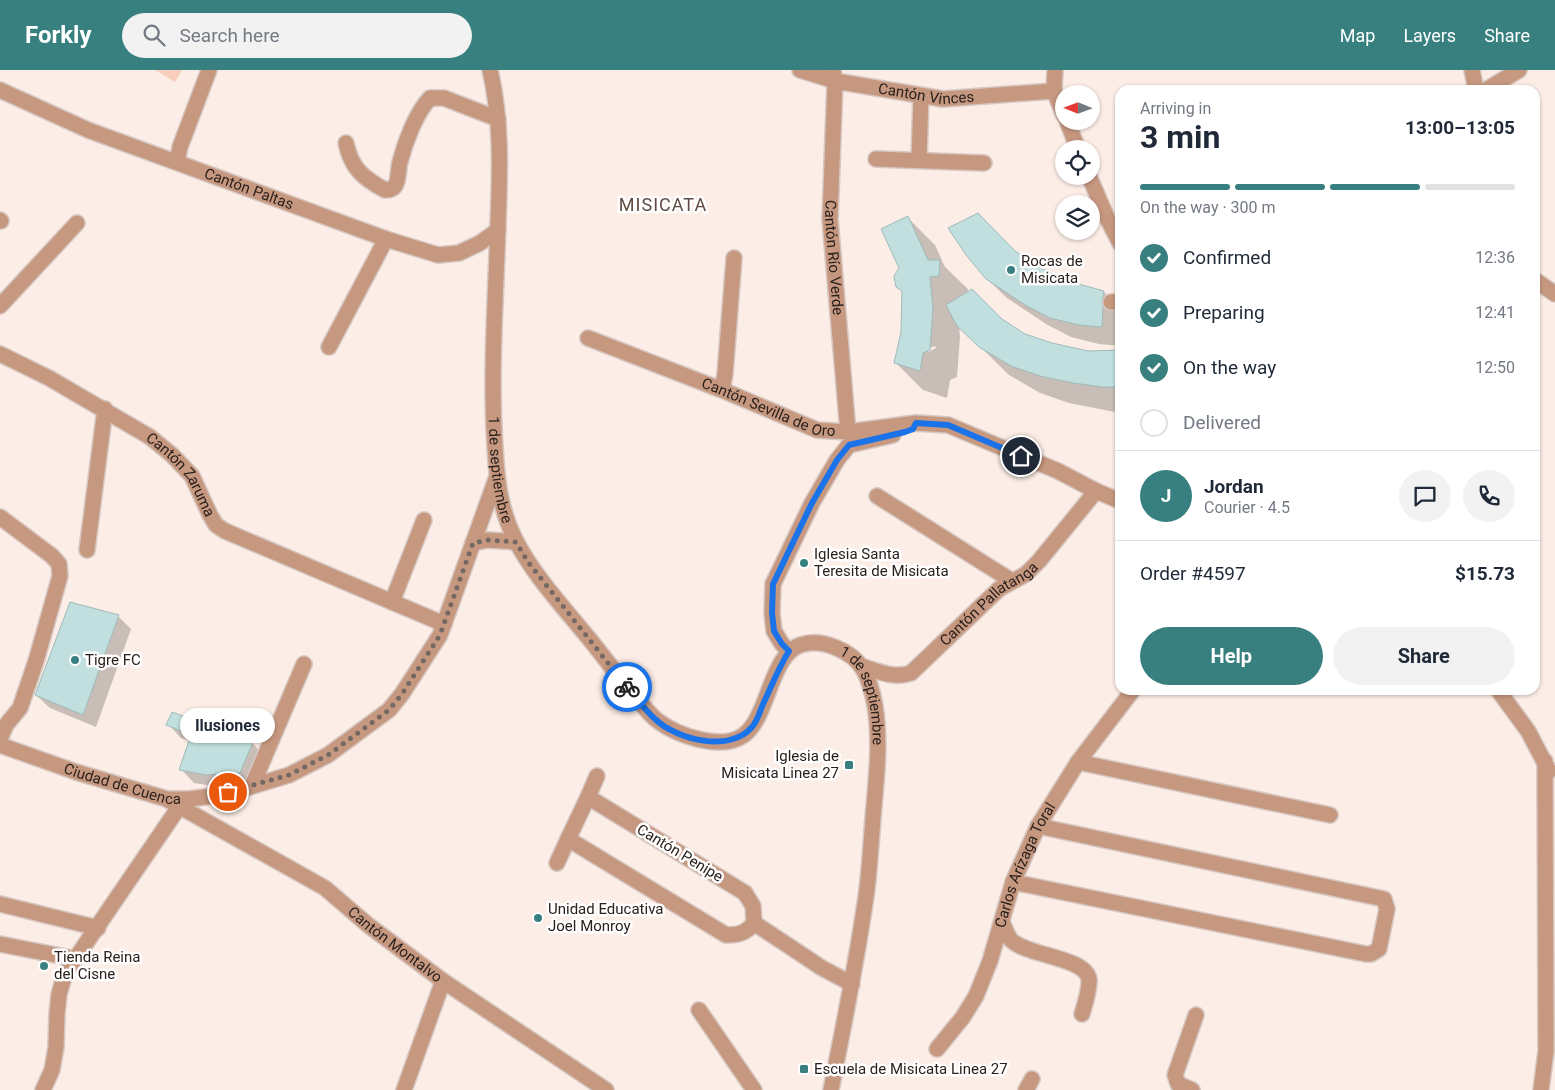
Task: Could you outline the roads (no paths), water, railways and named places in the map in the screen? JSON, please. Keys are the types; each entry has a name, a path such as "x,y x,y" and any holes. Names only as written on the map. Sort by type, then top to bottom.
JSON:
{"street":[{"path":"177,162 180,147 209,70"},
{"name":"1 de septiembre","path":"490,70 496,97 500,152 493,404 497,478 502,507 516,542 528,562 623,682 655,719 671,730 687,737 725,741 741,738 754,726 780,666 789,651 803,644 820,643 838,649 860,666 875,704 878,740 867,887 852,984 830,1090"},
{"name":"Cantón Vinces","path":"800,70 834,75 921,96 943,99 1054,91"},
{"path":"1054,91 1055,70"},
{"path":"1472,70 1475,85"},
{"path":"1494,85 1519,70"},
{"name":"Cantón Río Verde","path":"834,75 830,219 848,432"},
{"name":"Cantón Paltas","path":"0,90 88,130 386,239 438,255 459,253 480,243 498,230"},
{"path":"920,160 921,96"},
{"path":"346,143 350,159 357,171 385,190 391,189 396,185 406,143 422,107 430,98 444,98 498,119"},
{"path":"876,159 984,163"},
{"path":"1093,185 1115,233"},
{"path":"0,306 77,223"},
{"path":"329,347 386,239"},
{"path":"722,390 725,374 734,258"},
{"path":"1540,284 1555,294"},
{"name":"Cantón Sevilla de Oro","path":"588,338 722,390 817,430 848,432 916,423 948,425 1058,471 1115,499"},
{"name":"Cantón Zaruma","path":"0,354 50,378 150,437 172,455 192,476 210,515 216,524 225,531 444,624"},
{"path":"87,550 105,409"},
{"path":"789,651 774,631 772,613 773,584 812,503 837,460 849,445 905,432 913,429 916,423"},
{"name":"Ciudad de Cuenca","path":"0,745 173,803 213,796 289,775 328,755 389,710 402,694 440,635 497,478"},
{"name":"Cantón Pallatanga","path":"860,666 891,675 902,676 910,673 999,589 1026,574 1039,561 1096,491"},
{"path":"877,496 1012,581"},
{"path":"0,517 52,556 59,564 60,576 36,661 20,708 6,725 0,739"},
{"path":"392,602 424,520"},
{"path":"473,543 488,540 516,542"},
{"path":"252,786 304,664"},
{"name":"Carlos Arízaga Toral","path":"937,1049 963,1017 976,996 990,961 1013,882 1038,826 1078,762 1129,695"},
{"path":"1502,695 1528,731 1555,782"},
{"path":"1078,762 1330,815"},
{"path":"1541,1090 1550,1048 1545,762"},
{"path":"557,864 597,776"},
{"name":"Cantón Penipe","path":"588,797 746,893 752,906 754,923"},
{"path":"43,1090 52,1070 56,1047 59,994 66,974 95,931 173,803"},
{"name":"Cantón Montalvo","path":"173,803 324,888 368,925 443,981 606,1090"},
{"path":"1013,882 1366,954 1371,954 1379,949 1388,909 1384,899 1038,826"},
{"path":"568,839 726,935 737,935 748,931 754,923 822,968 852,984"},
{"path":"0,904 95,931"},
{"path":"0,912 95,931"},
{"path":"1002,922 1012,940 1022,947 1085,970 1089,980 1082,1014"},
{"path":"0,944 76,959"},
{"path":"404,1090 443,981"},
{"path":"699,1010 754,1090"},
{"path":"1192,1090 1178,1084 1175,1075 1196,1015"}],"place":[{"name":"Rocas de Misicata","path":"1011,270"},
{"name":"Iglesia Santa Teresita de Misicata","path":"804,563"},
{"name":"Tigre FC","path":"75,660"},
{"name":"Iglesia de Misicata Linea 27","path":"849,765"},
{"name":"Ilusiones","path":"228,792"},
{"name":"Unidad Educativa Joel Monroy","path":"538,918"},
{"name":"Tienda Reina del Cisne","path":"44,966"},
{"name":"Escuela de Misicata Linea 27","path":"804,1069"}],"district":[{"name":"MISICATA","path":"663,205"}]}
